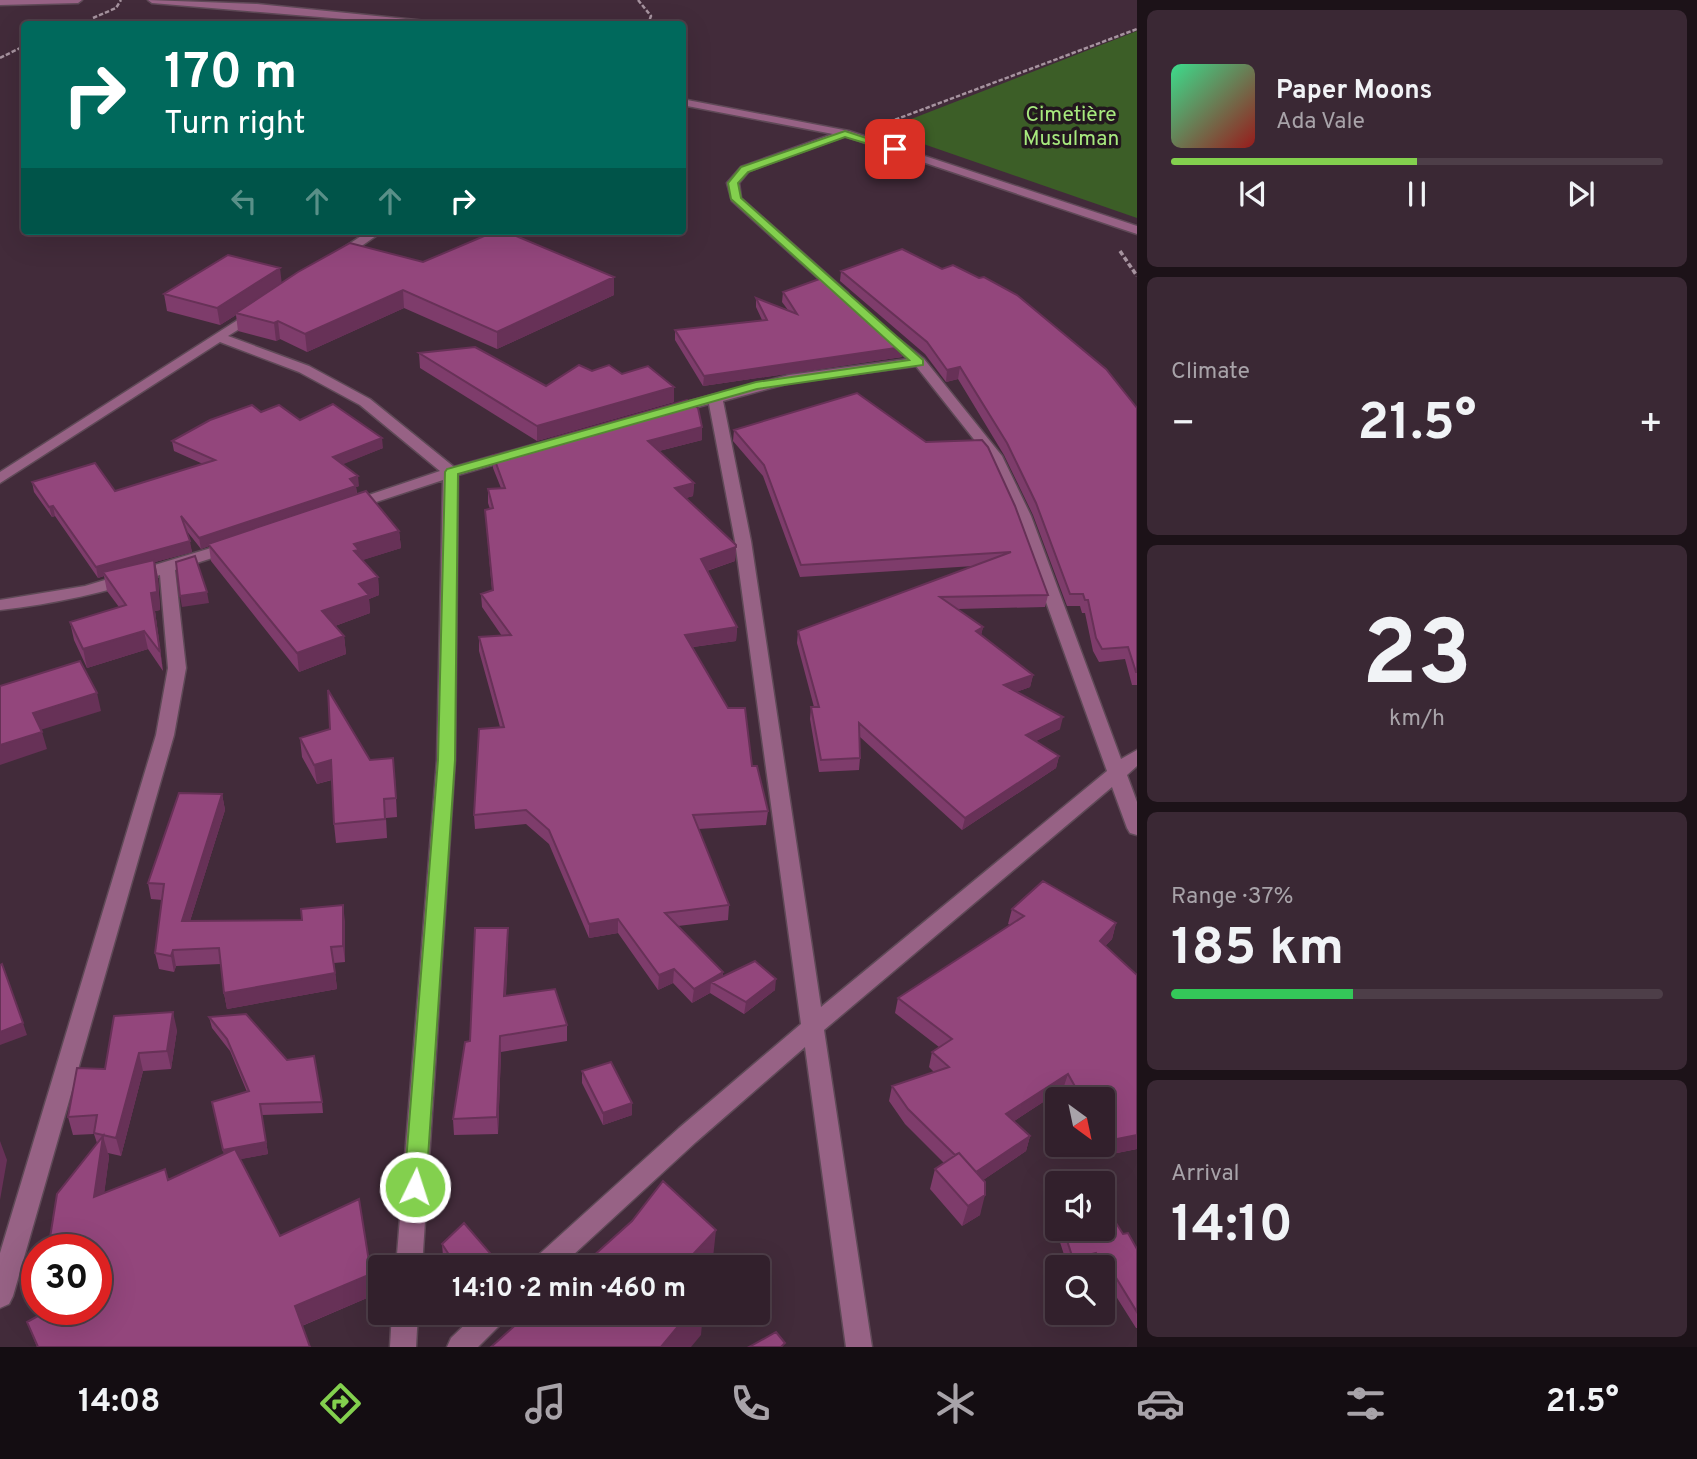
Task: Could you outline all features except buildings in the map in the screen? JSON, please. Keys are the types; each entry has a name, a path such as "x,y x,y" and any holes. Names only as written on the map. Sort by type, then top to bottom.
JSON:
{"street":[{"path":"0,2 78,0"},
{"path":"152,0 396,21"},
{"path":"686,103 845,134 1137,230"},
{"path":"845,134 745,169 733,183 736,199 858,308"},
{"path":"332,261 371,235"},
{"path":"0,479 275,299"},
{"path":"878,326 919,362 995,456 1023,516 1137,828"},
{"path":"219,337 304,369 365,401 451,472"},
{"path":"662,412 789,379 919,362"},
{"path":"715,397 743,541 859,1347"},
{"path":"335,512 451,472 583,435"},
{"path":"410,1255 446,760 451,472"},
{"path":"0,605 29,603 167,568 244,542"},
{"path":"0,1296 165,735 177,668 167,568"},
{"path":"556,1255 812,1025 1137,756"},
{"path":"403,1347 404,1325"},
{"path":"460,1347 483,1325"}],"path":[{"path":"87,21 116,8 121,0"},
{"path":"638,0 651,16 649,21"},
{"path":"845,134 883,124 1137,29"},
{"path":"0,58 21,48"}],"green space":[{"name":"Cimetière Musulman","path":"1137,31 1137,218 883,130"}],"route":[{"path":"415,1187 446,760 451,472 756,385 919,362 736,199 733,183 745,169 845,134 895,149"}]}
